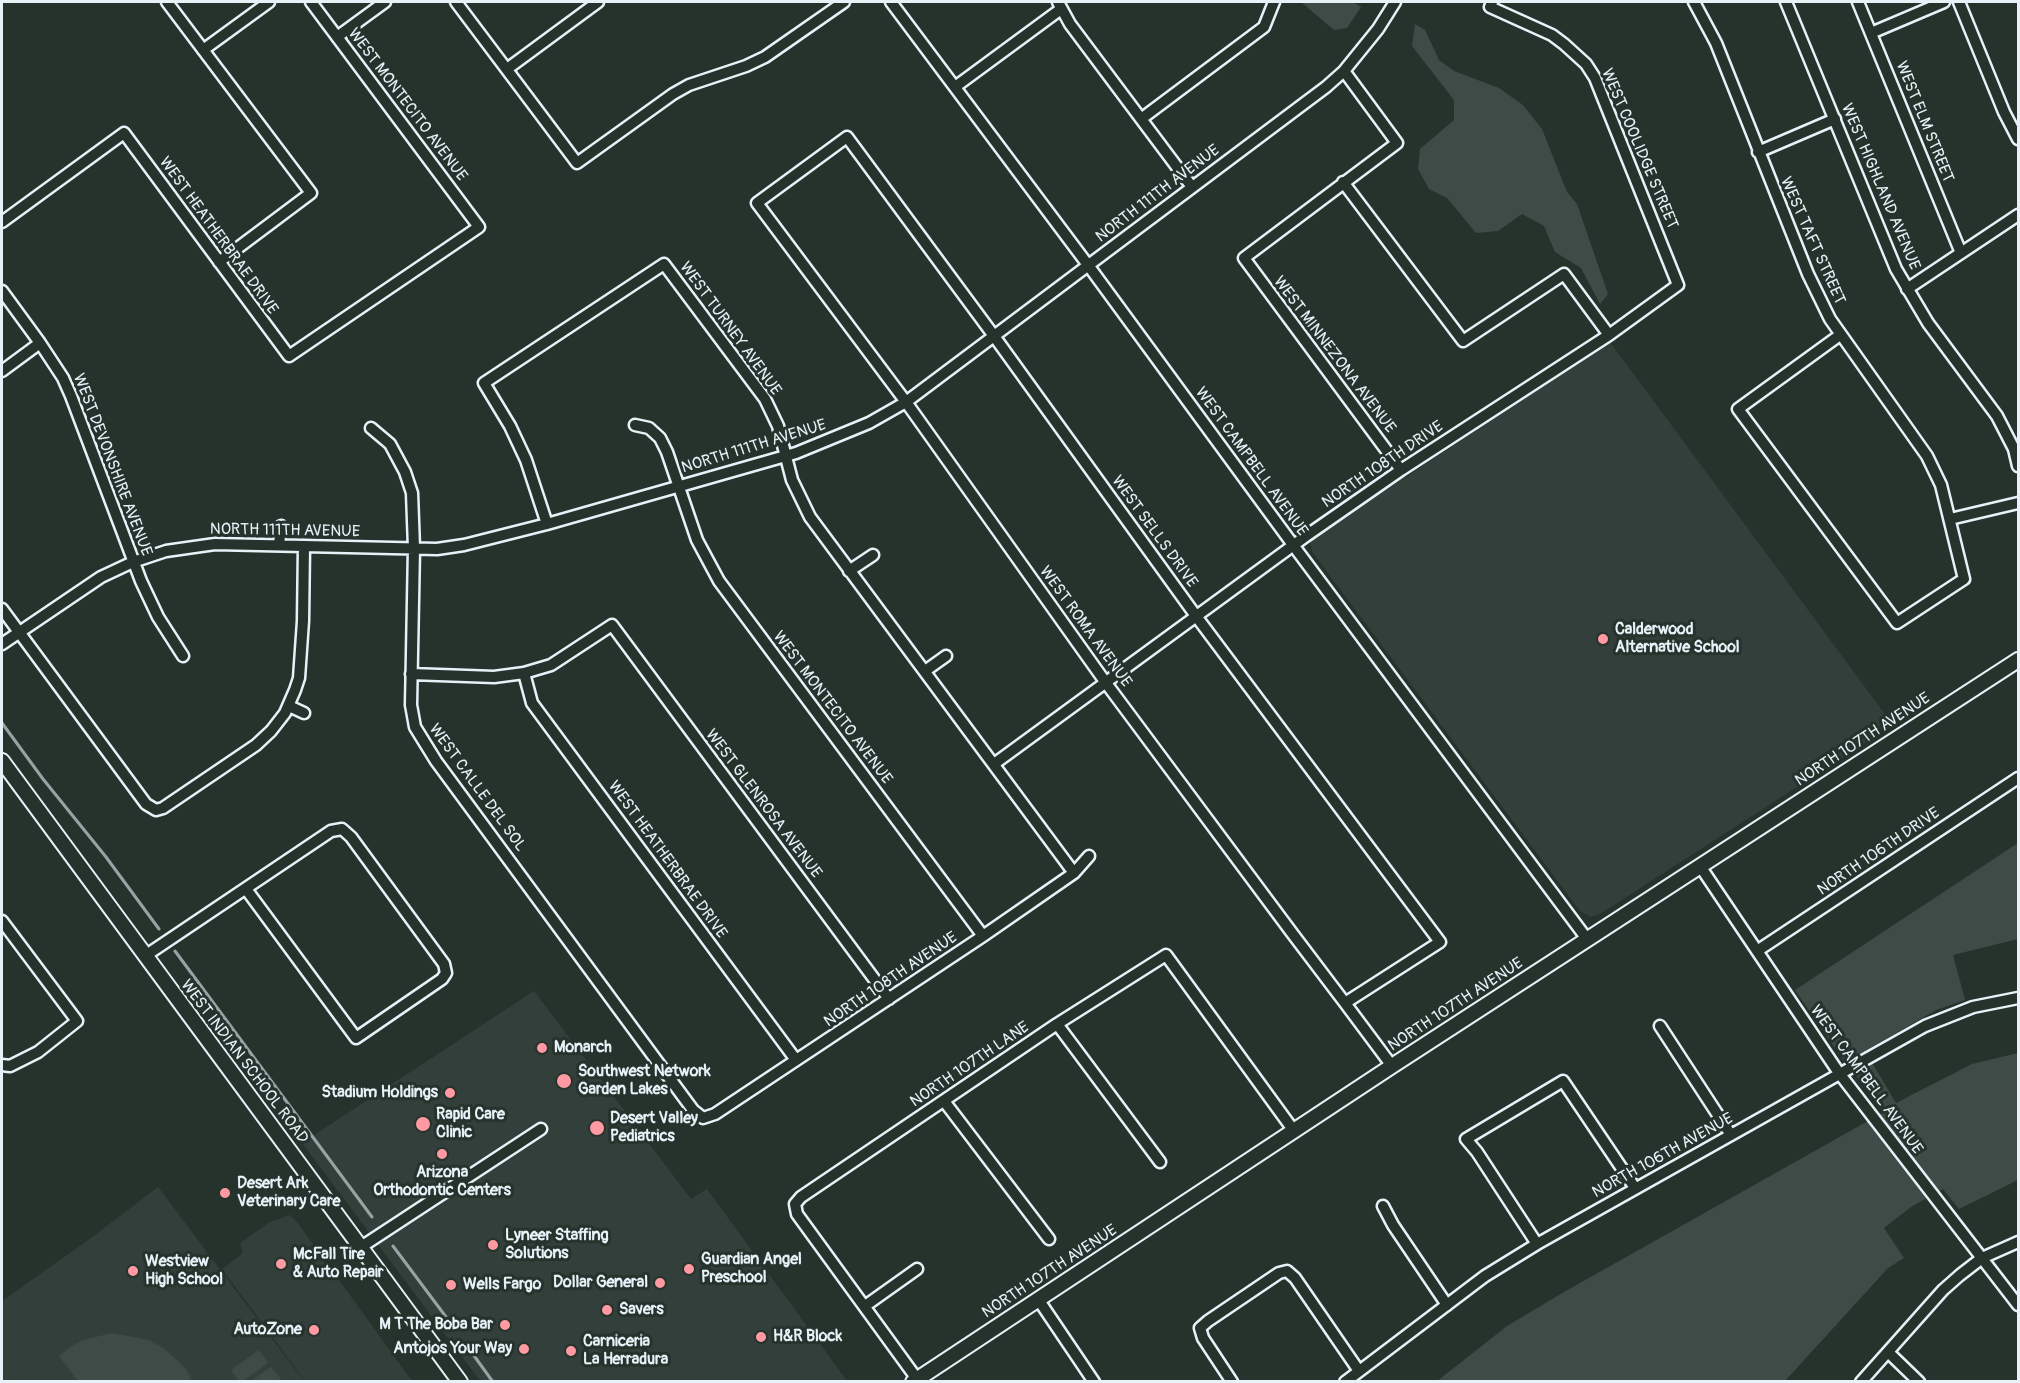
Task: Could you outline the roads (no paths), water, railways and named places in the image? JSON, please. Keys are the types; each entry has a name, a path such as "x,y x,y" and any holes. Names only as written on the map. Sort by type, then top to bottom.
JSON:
{"main road":[{"name":"NORTH 107TH AVENUE","path":"915,1380 1392,1066 2019,660"},
{"name":"WEST INDIAN SCHOOL ROAD","path":"2,761 460,1382"}],"street":[{"path":"166,2 311,193 219,262"},
{"path":"203,50 269,2"},
{"name":"WEST MONTECITO AVENUE","path":"289,356 479,227 311,2"},
{"path":"337,37 385,2"},
{"path":"456,2 577,163 681,89 765,57 844,2"},
{"path":"507,69 598,2"},
{"name":"WEST CAMPBELL AVENUE","path":"891,2 1587,939"},
{"path":"1141,119 1264,27 1274,2"},
{"name":"NORTH 111TH AVENUE","path":"2,644 101,577 133,562 166,551 196,546 237,544 437,549 464,545 547,524 786,456 869,423 906,402 1310,101 1344,70 1378,29 1394,2"},
{"name":"WEST TAFT STREET","path":"1694,2 1716,43 1808,274 1830,318 1927,456 1941,485 1964,579 1897,623 1738,409 1840,335"},
{"name":"WEST HIGHLAND AVENUE","path":"1786,2 1890,256 1907,289 1945,348 1997,416 2014,449 2019,466"},
{"name":"WEST ELM STREET","path":"1858,2 1961,254"},
{"path":"1871,33 1944,2"},
{"path":"1959,2 2004,112 2019,139"},
{"name":"WEST COOLIDGE STREET","path":"1491,4 1552,35 1586,64 1603,95 1678,285"},
{"path":"955,87 1060,5 1070,24 1192,187"},
{"path":"1344,70 1396,143 1343,182 1463,341 1564,274 1609,335"},
{"path":"1758,152 1835,119"},
{"name":"WEST HEATHERBRAE DRIVE","path":"2,222 124,133 289,356"},
{"name":"WEST ROMA AVENUE","path":"847,137 757,203 906,402 1106,683 1392,1066"},
{"name":"WEST SELLS DRIVE","path":"847,137 1196,616 1440,942 1345,1003"},
{"name":"WEST MINNEZONA AVENUE","path":"1343,182 1244,258 1401,470"},
{"path":"1907,289 2019,215"},
{"name":"WEST TURNEY AVENUE","path":"547,524 526,460 510,426 484,383 664,264 765,399 778,426 792,480 810,517 1074,873"},
{"name":"NORTH 108TH DRIVE","path":"994,764 1293,545 1401,470 1609,335 1678,285"},
{"name":"WEST DEVONSHIRE AVENUE","path":"2,291 63,378 133,562 158,617 183,656"},
{"path":"2,371 40,343"},
{"name":"WEST MONTECITO AVENUE","path":"635,425 649,428 660,438 667,452 697,540 719,581 983,936"},
{"name":"WEST CALLE DEL SOL","path":"371,428 390,444 405,472 411,493 414,548 411,705 415,727 423,742 693,1110 703,1118"},
{"path":"1950,519 2019,503"},
{"path":"279,545 281,526"},
{"path":"2,609 146,804 156,810 163,808 256,744 271,731 289,706 297,684 301,657 304,546"},
{"path":"849,571 873,555"},
{"name":"WEST GLENROSA AVENUE","path":"524,673 551,665 612,626 889,999"},
{"path":"925,671 946,656"},
{"path":"411,674 494,676 524,673"},
{"name":"WEST HEATHERBRAE DRIVE","path":"524,673 532,703 796,1060"},
{"path":"289,706 304,713"},
{"name":"NORTH 106TH DRIVE","path":"1757,951 2019,778"},
{"path":"145,956 331,831 342,829 351,837 444,964 446,973 442,979 356,1038 246,889"},
{"name":"NORTH 108TH AVENUE","path":"703,1118 715,1114 983,936 1074,873 1089,856"},
{"name":"WEST CAMPBELL AVENUE","path":"1700,866 1839,1073 2019,1305"},
{"path":"2,921 77,1021 38,1052 10,1066 2,1065"},
{"name":"NORTH 107TH LANE","path":"865,1306 797,1214 795,1204 801,1197 1057,1024 1166,955 1294,1131"},
{"name":"NORTH 106TH AVENUE","path":"1345,1382 1485,1276 1635,1188 1924,1026 1973,1007 2019,998"},
{"path":"1057,1024 1160,1161"},
{"path":"1660,1026 1731,1135"},
{"path":"1537,1244 1478,1152 1466,1139 1563,1081 1635,1188"},
{"path":"944,1101 1049,1239"},
{"path":"361,1246 541,1129"},
{"path":"1383,1206 1393,1225 1447,1305"},
{"path":"1861,1382 1943,1290 1982,1258 2019,1242"},
{"path":"915,1380 865,1306 917,1269"},
{"path":"1232,1382 1203,1338 1200,1328 1279,1273 1287,1271 1295,1278 1359,1371"},
{"path":"1038,1299 1095,1382"},
{"path":"1888,1352 1919,1382"}],"waterway":[{"path":"2,723 159,929"},
{"path":"175,951 372,1217"},
{"path":"393,1246 455,1329"},
{"path":"467,1346 493,1382"}],"place":[{"name":"Calderwood Alternative School","path":"1603,639"},
{"name":"Monarch","path":"542,1048"},
{"name":"Southwest Network Garden Lakes","path":"564,1081"},
{"name":"Stadium Holdings","path":"450,1093"},
{"name":"Rapid Care Clinic","path":"423,1124"},
{"name":"Desert Valley Pediatrics","path":"597,1128"},
{"name":"Arizona Orthodontic Centers","path":"442,1154"},
{"name":"Desert Ark Veterinary Care","path":"225,1193"},
{"name":"Lyneer Staffing Solutions","path":"493,1245"},
{"name":"McFall Tire & Auto Repair","path":"281,1264"},
{"name":"Guardian Angel Preschool","path":"689,1269"},
{"name":"Westview High School","path":"133,1271"},
{"name":"Dollar General","path":"660,1283"},
{"name":"Wells Fargo","path":"451,1285"},
{"name":"Savers","path":"607,1310"},
{"name":"M T The Boba Bar","path":"505,1325"},
{"name":"AutoZone","path":"314,1330"},
{"name":"H&R Block","path":"761,1337"},
{"name":"Antojos Your Way","path":"524,1349"},
{"name":"Carniceria La Herradura","path":"571,1351"}]}
